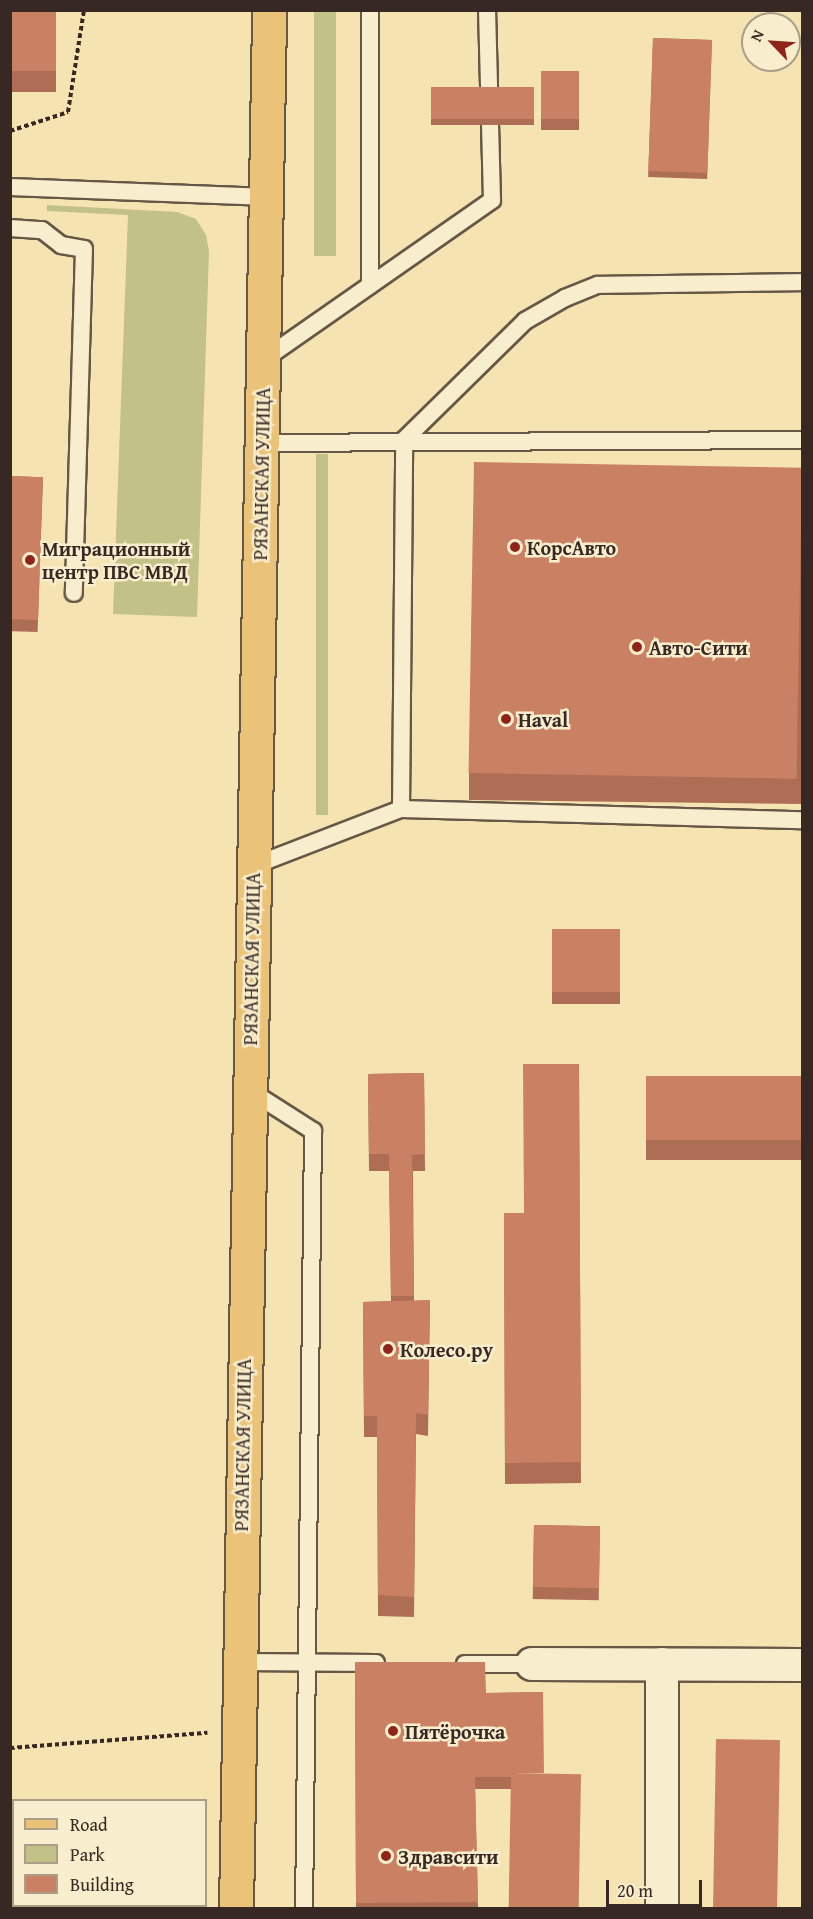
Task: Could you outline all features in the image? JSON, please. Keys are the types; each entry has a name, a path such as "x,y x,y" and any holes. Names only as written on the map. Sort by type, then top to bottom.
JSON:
{"main road":[{"name":"РЯЗАНСКАЯ УЛИЦА","path":"236,1908 248,1090 263,443 270,10"}],"street":[{"path":"532,1664 802,1665"},
{"path":"662,1664 662,1908"}],"lane":[{"path":"370,10 370,285"},
{"path":"263,360 492,200 487,10"},
{"path":"10,187 268,197"},
{"path":"10,228 42,230 61,245 84,249 74,593"},
{"path":"401,809 404,440 525,321 565,298 598,285 802,282"},
{"path":"263,443 404,440 802,440"},
{"path":"253,866 401,809 802,820"},
{"path":"248,1090 313,1131 304,1908"},
{"path":"239,1662 390,1663"},
{"path":"449,1664 532,1664"}],"path":[{"path":"10,131 68,112 84,10"},
{"path":"10,1748 220,1732"}],"green space":[{"path":"314,11 336,11 336,256 314,256"},
{"path":"47,205 177,212 196,219 206,235 209,251 197,617 113,614 128,215 47,211"},
{"path":"316,454 328,454 328,815 316,815"}],"building":[{"path":"10,10 56,10 56,71 10,71"},
{"path":"653,38 712,40 707,173 648,171"},
{"path":"541,71 579,71 579,119 541,119"},
{"path":"431,87 534,87 534,119 431,119"},
{"name":"Авто-Сити","path":"474,462 802,468 797,779 469,773"},
{"path":"10,476 43,477 38,620 10,619"},
{"path":"552,929 620,929 620,992 552,992"},
{"path":"523,1064 579,1064 581,1462 505,1463 504,1213 524,1213"},
{"path":"424,1073 425,1154 412,1155 414,1296 391,1296 389,1154 369,1154 368,1074"},
{"path":"646,1076 802,1076 802,1140 646,1140"},
{"path":"430,1300 428,1415 416,1413 414,1597 378,1595 377,1416 364,1416 363,1302"},
{"path":"534,1525 600,1526 599,1588 533,1587"},
{"path":"355,1662 485,1662 486,1693 543,1692 544,1773 511,1773 511,1777 475,1777 478,1902 356,1903"},
{"path":"716,1739 780,1740 777,1908 713,1908"},
{"path":"511,1773 581,1774 579,1908 509,1908"}],"place":[{"name":"КорсАвто","path":"515,547"},
{"name":"Миграционный центр ПВС МВД","path":"30,560"},
{"name":"Авто-Сити","path":"637,647"},
{"name":"Haval","path":"506,719"},
{"name":"Колесо.ру","path":"388,1349"},
{"name":"Пятёрочка","path":"393,1731"},
{"name":"Здравсити","path":"386,1856"}]}
